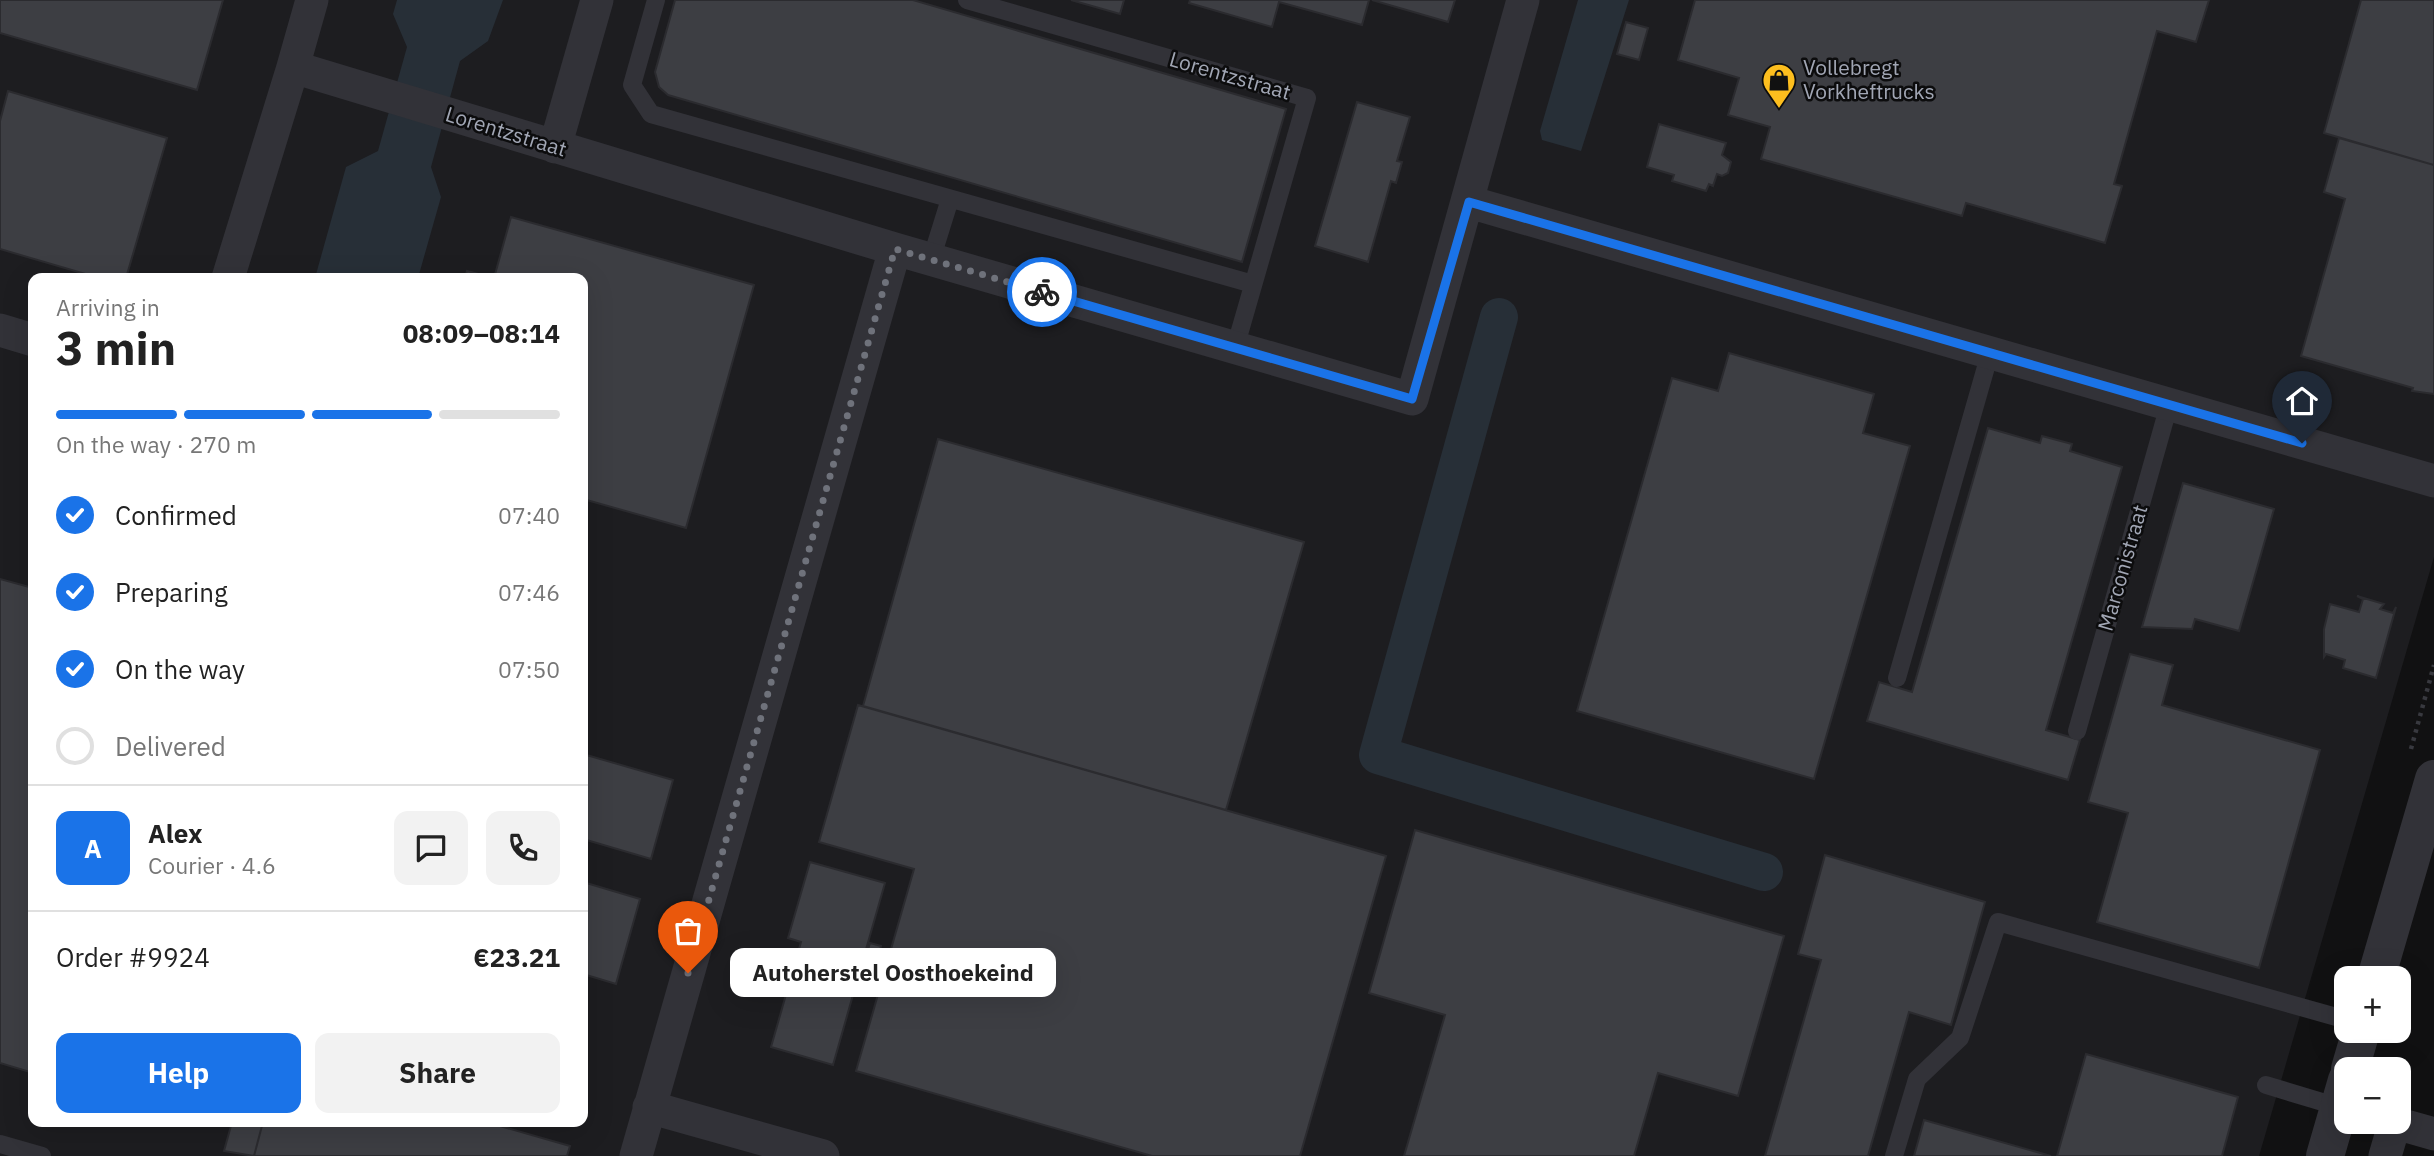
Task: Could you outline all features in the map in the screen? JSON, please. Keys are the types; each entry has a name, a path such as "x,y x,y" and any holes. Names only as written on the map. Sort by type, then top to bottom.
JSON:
{"street":[{"path":"230,273 312,0"},
{"path":"555,146 597,0"},
{"path":"1523,0 1469,202 2434,481"},
{"name":"Lorentzstraat","path":"293,67 931,260 1412,399 1469,202"},
{"path":"636,1156 895,249"},
{"path":"0,330 28,338"},
{"path":"2379,966 2434,779"},
{"path":"649,1107 823,1156"},
{"path":"2411,1127 2434,1134"},
{"path":"2325,1156 2334,1129"},
{"path":"2385,1156 2390,1134"}],"lane":[{"path":"656,0 632,85 651,114 1253,284"},
{"name":"Lorentzstraat","path":"967,0 1307,98 1235,348"},
{"path":"931,260 950,198"},
{"path":"1896,678 1990,353"},
{"name":"Marconistraat","path":"2077,731 2169,405"},
{"path":"1894,1156 1917,1079 1960,1038 1998,922 2334,1016"},
{"path":"2266,1085 2334,1097"},
{"path":"0,1144 42,1156"}],"shaded area":[{"path":"0,0 2434,0 2434,557 2259,1156 0,1156"},
{"path":"397,0 503,0 488,41 460,61 431,167 441,197 419,273 316,273 346,167 378,151 407,47 393,14"},
{"path":"1578,0 1629,0 1581,151 1542,140 1540,131"}],"building":[{"path":"0,0 223,0 197,90 0,33"},
{"path":"675,0 913,0 1286,109 1242,262 668,95 659,87 655,72"},
{"path":"1071,0 1124,0 1120,14"},
{"path":"1190,0 1369,0 1362,25 1279,2 1272,27 1189,3"},
{"path":"1372,0 1455,0 1448,22"},
{"path":"1695,0 2209,0 2196,42 2157,31 2114,184 2122,186 2105,243 1966,203 1962,216 1761,159 1770,127 1728,115 1739,78 1678,60"},
{"path":"2361,0 2434,0 2434,165 2324,133"},
{"path":"1626,22 1648,28 1639,60 1617,54"},
{"path":"8,91 167,138 127,273 82,273 0,249 0,121"},
{"path":"1357,102 1410,117 1397,161 1402,162 1396,183 1391,181 1368,262 1315,246"},
{"path":"1659,124 1726,143 1722,155 1731,162 1728,173 1722,176 1717,174 1713,186 1709,184 1706,191 1672,181 1674,175 1647,167"},
{"path":"2339,138 2434,165 2434,394 2412,391 2413,388 2301,356 2345,199 2324,192"},
{"path":"511,217 754,285 686,528 588,500 588,273 495,273"},
{"path":"1729,353 1874,394 1863,433 1910,446 1814,779 1577,711 1672,378 1718,391"},
{"path":"1988,428 2040,443 2042,436 2072,444 2070,451 2122,467 2046,730 2080,740 2068,780 1867,721 1879,682 1912,692"},
{"path":"938,439 1304,542 1226,810 863,706"},
{"path":"2183,483 2274,509 2239,631 2195,619 2192,629 2142,627"},
{"path":"0,579 28,587 28,1071 0,1063"},
{"path":"2357,596 2384,604 2380,609 2393,613 2396,607 2376,678 2343,668 2345,660 2326,654 2324,657 2324,629 2330,604 2359,612 2363,599"},
{"path":"2130,654 2173,665 2162,705 2320,750 2259,968 2097,922 2128,813 2088,802"},
{"path":"858,705 1386,856 1300,1156 1152,1156 856,1071 914,869 819,842"},
{"path":"588,755 673,780 651,859 588,840"},
{"path":"1415,830 1784,936 1738,1096 1658,1073 1634,1156 1404,1156 1445,1015 1369,993"},
{"path":"1825,855 1985,902 1951,1025 1909,1012 1868,1156 1765,1156 1821,960 1798,954"},
{"path":"810,862 885,883 833,1065 771,1047 801,942 788,938"},
{"path":"588,883 640,899 616,984 588,976"},
{"path":"870,943 881,946 876,966 864,963"},
{"path":"2086,1054 2238,1097 2222,1156 2057,1156"},
{"path":"1924,1120 2051,1156 1914,1156"},
{"path":"231,1127 262,1127 254,1156 224,1151"},
{"path":"262,1127 504,1127 570,1146 567,1156 254,1156"}],"waterway":[{"path":"1499,317 1378,755 1764,872"}],"way so far":[{"path":"688,973 895,249 1042,292"}],"place":[{"name":"Vollebregt Vorkheftrucks","path":"1779,110"},
{"name":"Autoherstel Oosthoekeind","path":"688,973"}],"route":[{"path":"1042,292 1412,399 1469,202 2302,443"}]}
